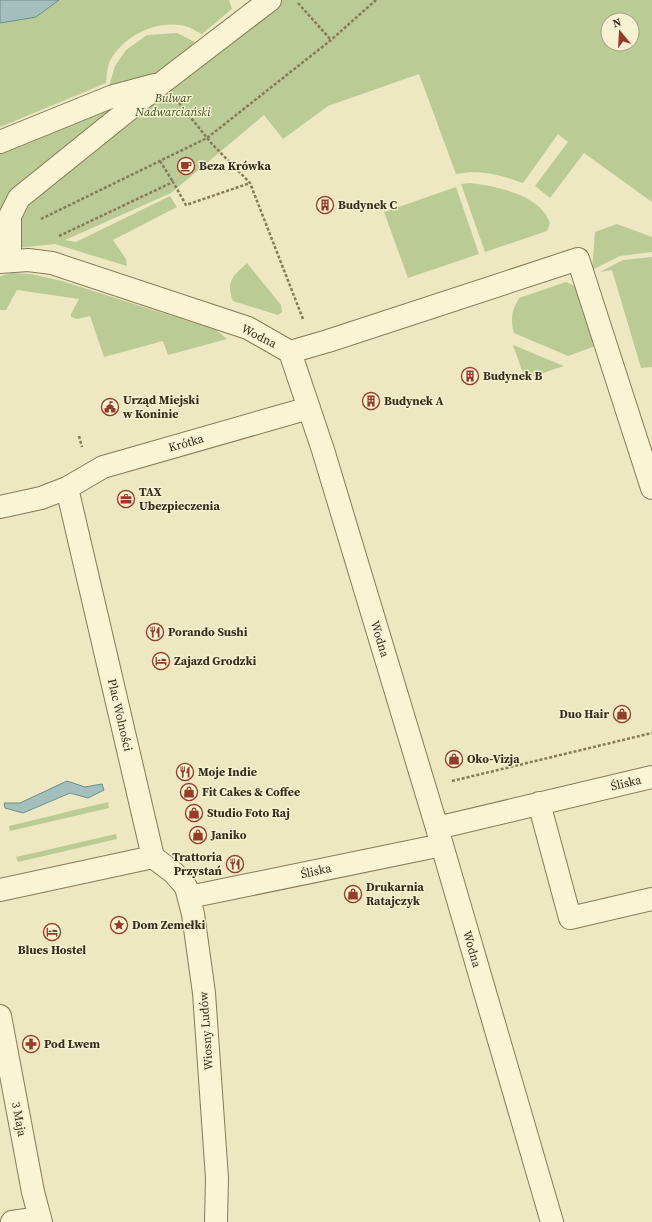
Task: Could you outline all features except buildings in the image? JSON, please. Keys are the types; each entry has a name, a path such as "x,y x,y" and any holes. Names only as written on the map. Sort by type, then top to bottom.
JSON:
{"street":[{"path":"5,261 10,216 19,198 163,82 270,0"},
{"path":"0,142 113,96 163,82"},
{"path":"290,352 328,342 578,259 652,488"},
{"name":"Wodna","path":"5,261 28,260 52,263 248,328 290,352 309,408 439,836 552,1222"},
{"name":"Krótka","path":"67,488 103,467 309,408"},
{"path":"0,507 41,498 67,488"},
{"name":"Plac Wolności","path":"67,488 153,857"},
{"name":"Śliska","path":"189,898 439,836 540,803 652,777"},
{"path":"540,803 570,918 652,899"},
{"path":"0,890 153,857"},
{"name":"Wiosny Ludów","path":"153,857 174,873 186,887 189,898 204,993 217,1178 216,1222"},
{"name":"3 Maja","path":"0,1016 33,1192 41,1220"},
{"path":"12,1222 41,1220"}],"path":[{"path":"295,0 331,40"},
{"path":"9,235 207,138 331,40 376,0"},
{"path":"178,102 231,165"},
{"path":"160,161 186,205 250,183"},
{"path":"57,237 173,182"},
{"path":"449,784 453,781 652,733"}],"green space":[{"path":"59,0 229,0 232,9 202,34 190,28 177,25 166,25 154,27 133,36 124,43 110,61 106,83 0,127 0,23 36,17"},
{"name":"Bulwar Nadwarciański","path":"251,0 652,0 652,202 584,153 550,198 535,186 568,142 558,134 523,183 490,174 474,172 456,174 419,74 328,106 283,139 264,115 171,193 65,240 76,242 170,196 177,207 113,240 126,259 127,266 55,244 0,250 0,133 109,86 115,66 126,50 147,35 177,33 197,43"},
{"path":"470,183 504,190 528,199 545,213 550,223 547,231 485,252 461,184"},
{"path":"456,187 479,254 408,278 384,212"},
{"path":"617,224 652,237 652,252 620,256 592,270 595,232"},
{"path":"652,257 652,367 641,368 612,270 600,272 623,260"},
{"path":"247,263 281,305 282,312 278,315 233,301 230,284 238,271"},
{"path":"12,273 31,274 62,281 216,330 227,339 168,355 163,341 104,357 90,316 77,319 71,317 71,314 79,299 17,290 6,310 0,310 0,276"},
{"path":"566,282 579,288 601,344 568,356 514,333 512,323 513,311 519,298"},
{"path":"513,345 564,366 525,379"},
{"path":"108,802 109,808 10,831 9,826"},
{"path":"116,834 117,839 18,862 16,857"}],"water":[{"path":"0,0 59,0 36,17 0,23"},
{"path":"67,781 85,787 102,784 104,790 88,798 70,793 23,813 5,808 4,803 20,803"}],"place":[{"name":"Beza Krówka","path":"186,166"},
{"name":"Budynek C","path":"325,205"},
{"name":"Budynek B","path":"470,376"},
{"name":"Budynek A","path":"371,401"},
{"name":"Urząd Miejski w Koninie","path":"110,407"},
{"name":"TAX Ubezpieczenia","path":"126,499"},
{"name":"Porando Sushi","path":"155,632"},
{"name":"Zajazd Grodzki","path":"161,661"},
{"name":"Duo Hair","path":"622,714"},
{"name":"Oko-Vizja","path":"454,759"},
{"name":"Moje Indie","path":"185,772"},
{"name":"Fit Cakes & Coffee","path":"189,792"},
{"name":"Studio Foto Raj","path":"194,813"},
{"name":"Janiko","path":"198,835"},
{"name":"Trattoria Przystań","path":"235,864"},
{"name":"Drukarnia Ratajczyk","path":"353,894"},
{"name":"Dom Zemełki","path":"119,925"},
{"name":"Blues Hostel","path":"52,932"},
{"name":"Pod Lwem","path":"31,1044"}]}
